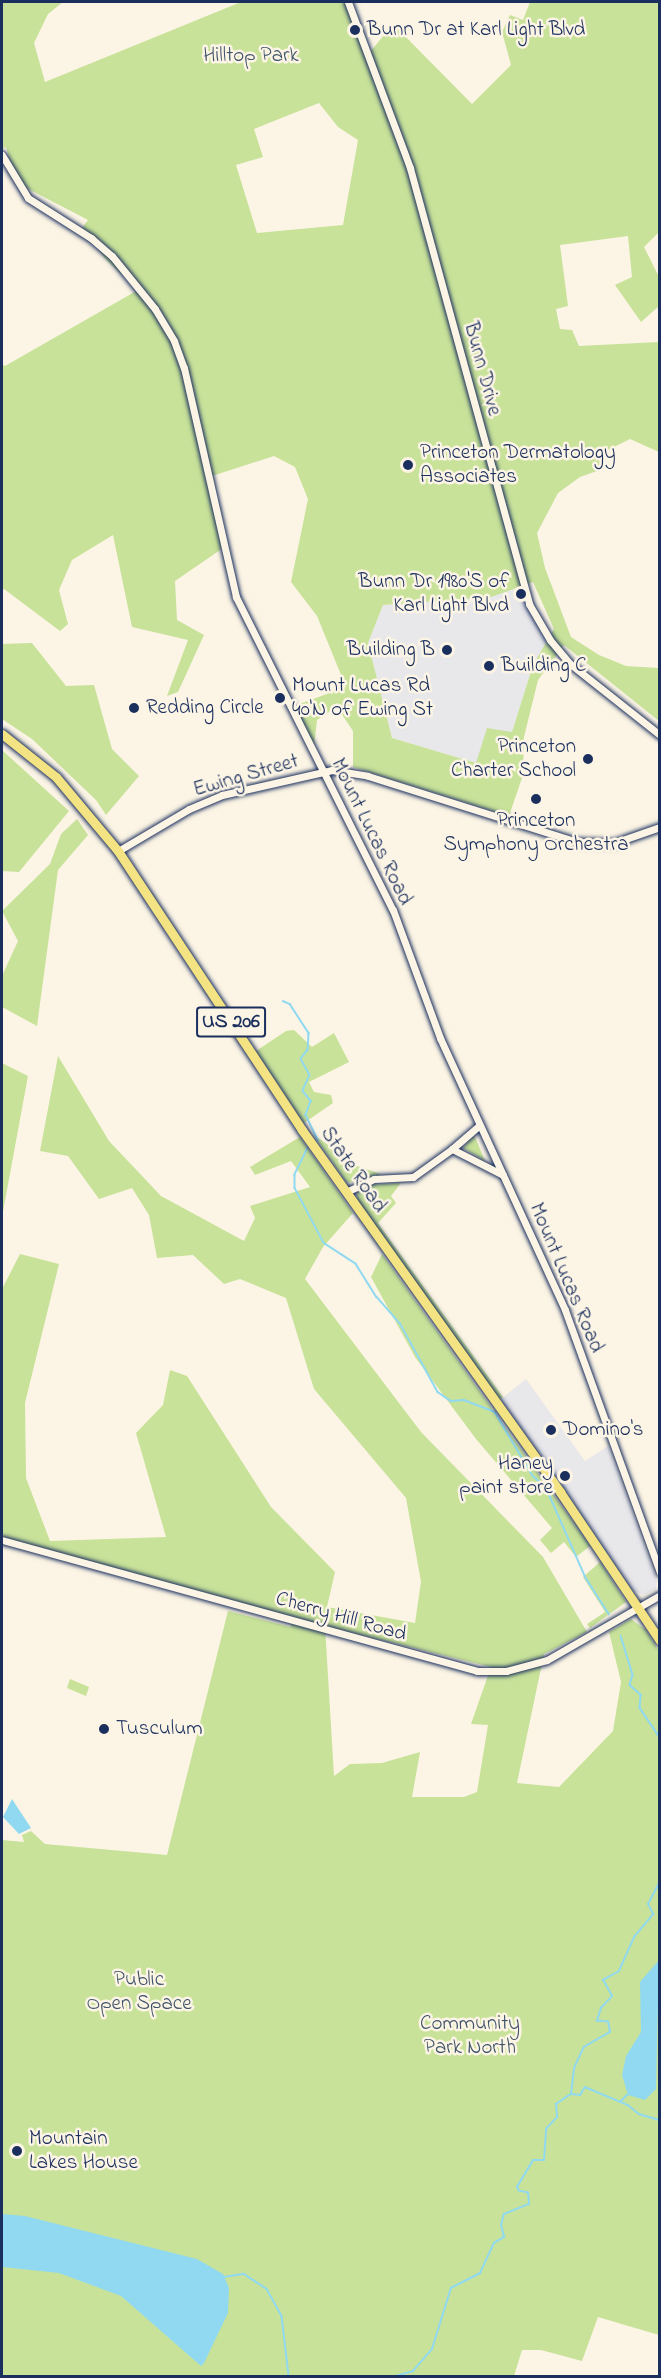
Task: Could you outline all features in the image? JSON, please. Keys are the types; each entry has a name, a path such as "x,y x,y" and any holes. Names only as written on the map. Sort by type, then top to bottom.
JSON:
{"highway":[{"name":"State Road","path":"2,734 74,794 118,851 346,1192 560,1492 660,1641"}],"street":[{"name":"Bunn Drive","path":"348,2 410,168 529,604 545,633 569,663 660,735"},
{"name":"Mount Lucas Road","path":"2,155 28,198 90,238 112,256 154,309 174,341 184,368 229,578 393,910 478,1126 503,1174 565,1310 660,1572"},
{"name":"Ewing Street","path":"118,851 189,809 222,795 323,771 368,776 563,839 614,843 660,827"},
{"path":"346,1192 374,1179 413,1177 452,1149 478,1126"},
{"path":"452,1149 503,1174"},
{"name":"Cherry Hill Road","path":"2,1540 477,1671 506,1671 547,1660 660,1595"}],"shaded area":[{"path":"518,586 547,643 533,665 512,732 476,763 392,738 368,643 383,605 491,597"},
{"path":"526,1379 585,1461 608,1446 657,1581 656,1589 644,1595 632,1590 500,1400"}],"green space":[{"name":"Hilltop Park","path":"2,2 63,2 48,14 34,43 45,82 241,2 348,2 370,52 393,24 472,104 511,65 502,32 510,15 523,20 530,2 659,2 659,232 644,247 659,277 659,306 641,322 615,285 632,277 628,236 560,245 568,306 556,309 560,329 572,330 579,346 659,342 659,452 630,439 606,451 597,471 580,477 558,493 537,533 545,568 571,637 599,655 626,666 659,668 659,721 564,645 538,680 524,737 523,775 509,816 353,767 353,731 337,707 317,720 314,746 294,706 346,687 317,616 291,582 308,499 295,467 274,456 209,477 223,548 175,581 177,620 204,635 178,692 167,696 188,640 132,627 113,535 72,560 59,590 68,624 60,631 4,589 2,591 2,364 5,366 138,290 106,260 82,228 88,220 17,183 6,147 2,149","holes":["319,103 338,127 358,140 343,225 257,233 236,165 263,157 254,129","533,582 554,629 533,665 512,732 487,728 476,763 392,738 368,643 383,605 491,597"]},
{"path":"32,643 66,686 94,685 112,749 139,776 106,815 96,800 32,739 2,719 2,644"},
{"path":"2,750 69,811 19,872 2,871"},
{"path":"77,819 88,835 58,870 37,1026 2,1007 2,976 18,941 2,911 50,864 61,834"},
{"path":"294,1030 312,1047 334,1033 349,1062 309,1082 314,1092 331,1095 333,1103 304,1123 256,1051 286,1031"},
{"path":"58,1056 109,1141 161,1196 244,1241 255,1218 250,1206 310,1187 291,1161 255,1175 250,1167 300,1137 353,1213 323,1247 305,1279 421,1432 543,1557 587,1632 544,1654 517,1783 559,1787 613,1731 621,1682 609,1632 631,1619 646,1630 659,1651 659,2335 598,2317 582,2361 541,2350 522,2350 514,2376 2,2376 2,1840 24,1842 22,1835 31,1831 45,1844 167,1855 228,1611 291,1627 290,1620 2,1538 2,1289 20,1254 59,1264 25,1403 26,1478 50,1541 166,1537 136,1433 163,1405 170,1370 187,1376 271,1507 335,1572 327,1607 415,1623 421,1582 406,1498 314,1389 286,1298 240,1279 224,1284 193,1255 157,1258 149,1215 132,1188 99,1199 68,1156 40,1151","holes":["325,1626 491,1667 471,1724 488,1725 477,1792 464,1797 412,1797 420,1752 382,1763 350,1764 334,1776"]},
{"path":"2,1063 28,1076 2,1217"},
{"path":"313,1134 357,1166 381,1174 347,1183"},
{"path":"473,1136 475,1137 485,1161 463,1148"},
{"path":"401,1183 391,1196 396,1203 378,1223 503,1397 500,1400 357,1199 357,1192 366,1185"},
{"path":"382,1254 590,1546 576,1557 564,1542 551,1553 540,1540 552,1528 476,1439 415,1357 371,1277"},
{"path":"600,1562 626,1602 590,1628 587,1624 605,1612 583,1577"},
{"path":"70,1679 89,1687 86,1696 67,1688"}],"water":[{"path":"12,1799 31,1828 19,1834 3,1817"},
{"path":"659,1960 656,2089 645,2100 628,2095 622,2075 626,2056 641,2032 640,1982"},
{"path":"2,2214 25,2216 197,2259 223,2274 229,2288 228,2313 204,2363 201,2366 121,2296 59,2273 2,2267"}],"waterway":[{"path":"283,1001 290,1004 309,1033 308,1050 301,1059 310,1075 303,1091 311,1101 306,1115 318,1140"},
{"path":"308,1148 295,1175 295,1188 324,1243 356,1264 377,1297 400,1323 438,1392 451,1401 464,1400 495,1412 533,1476 546,1487 586,1578 609,1614"},
{"path":"621,1636 633,1675 630,1685 641,1695 640,1708 660,1738"},
{"path":"396,2376 413,2371 432,2349 451,2288 480,2273 494,2243 504,2237 501,2225 504,2214 529,2204 528,2193 519,2191 517,2187 533,2160 544,2160 546,2129 557,2117 556,2104 571,2094 574,2068 584,2047 610,2032 608,2022 597,2021 601,2008 612,1996 603,1980 619,1971 634,1937 653,1914 648,1904 660,1881"},
{"path":"571,2094 580,2095 585,2087 628,2105 639,2114 660,2120"},
{"path":"620,2102 627,2095"},
{"path":"224,2277 244,2274 267,2289 282,2316 289,2376"}],"place":[{"name":"Bunn Dr at Karl Light Blvd","path":"355,30"},
{"name":"Princeton Dermatology Associates","path":"408,465"},
{"name":"Bunn Dr 1980'S of Karl Light Blvd","path":"521,594"},
{"name":"Building B","path":"447,650"},
{"name":"Building C","path":"489,666"},
{"name":"Mount Lucas Rd 40'N of Ewing St","path":"280,698"},
{"name":"Redding Circle","path":"134,708"},
{"name":"Princeton Charter School","path":"588,759"},
{"name":"Princeton Symphony Orchestra","path":"536,799"},
{"name":"Domino's","path":"551,1430"},
{"name":"Haney paint store","path":"565,1476"},
{"name":"Tusculum","path":"104,1729"},
{"name":"Mountain Lakes House","path":"17,2151"}],"park label":[{"name":"Public Open Space","path":"139,1992"},
{"name":"Community Park North","path":"470,2036"}]}
